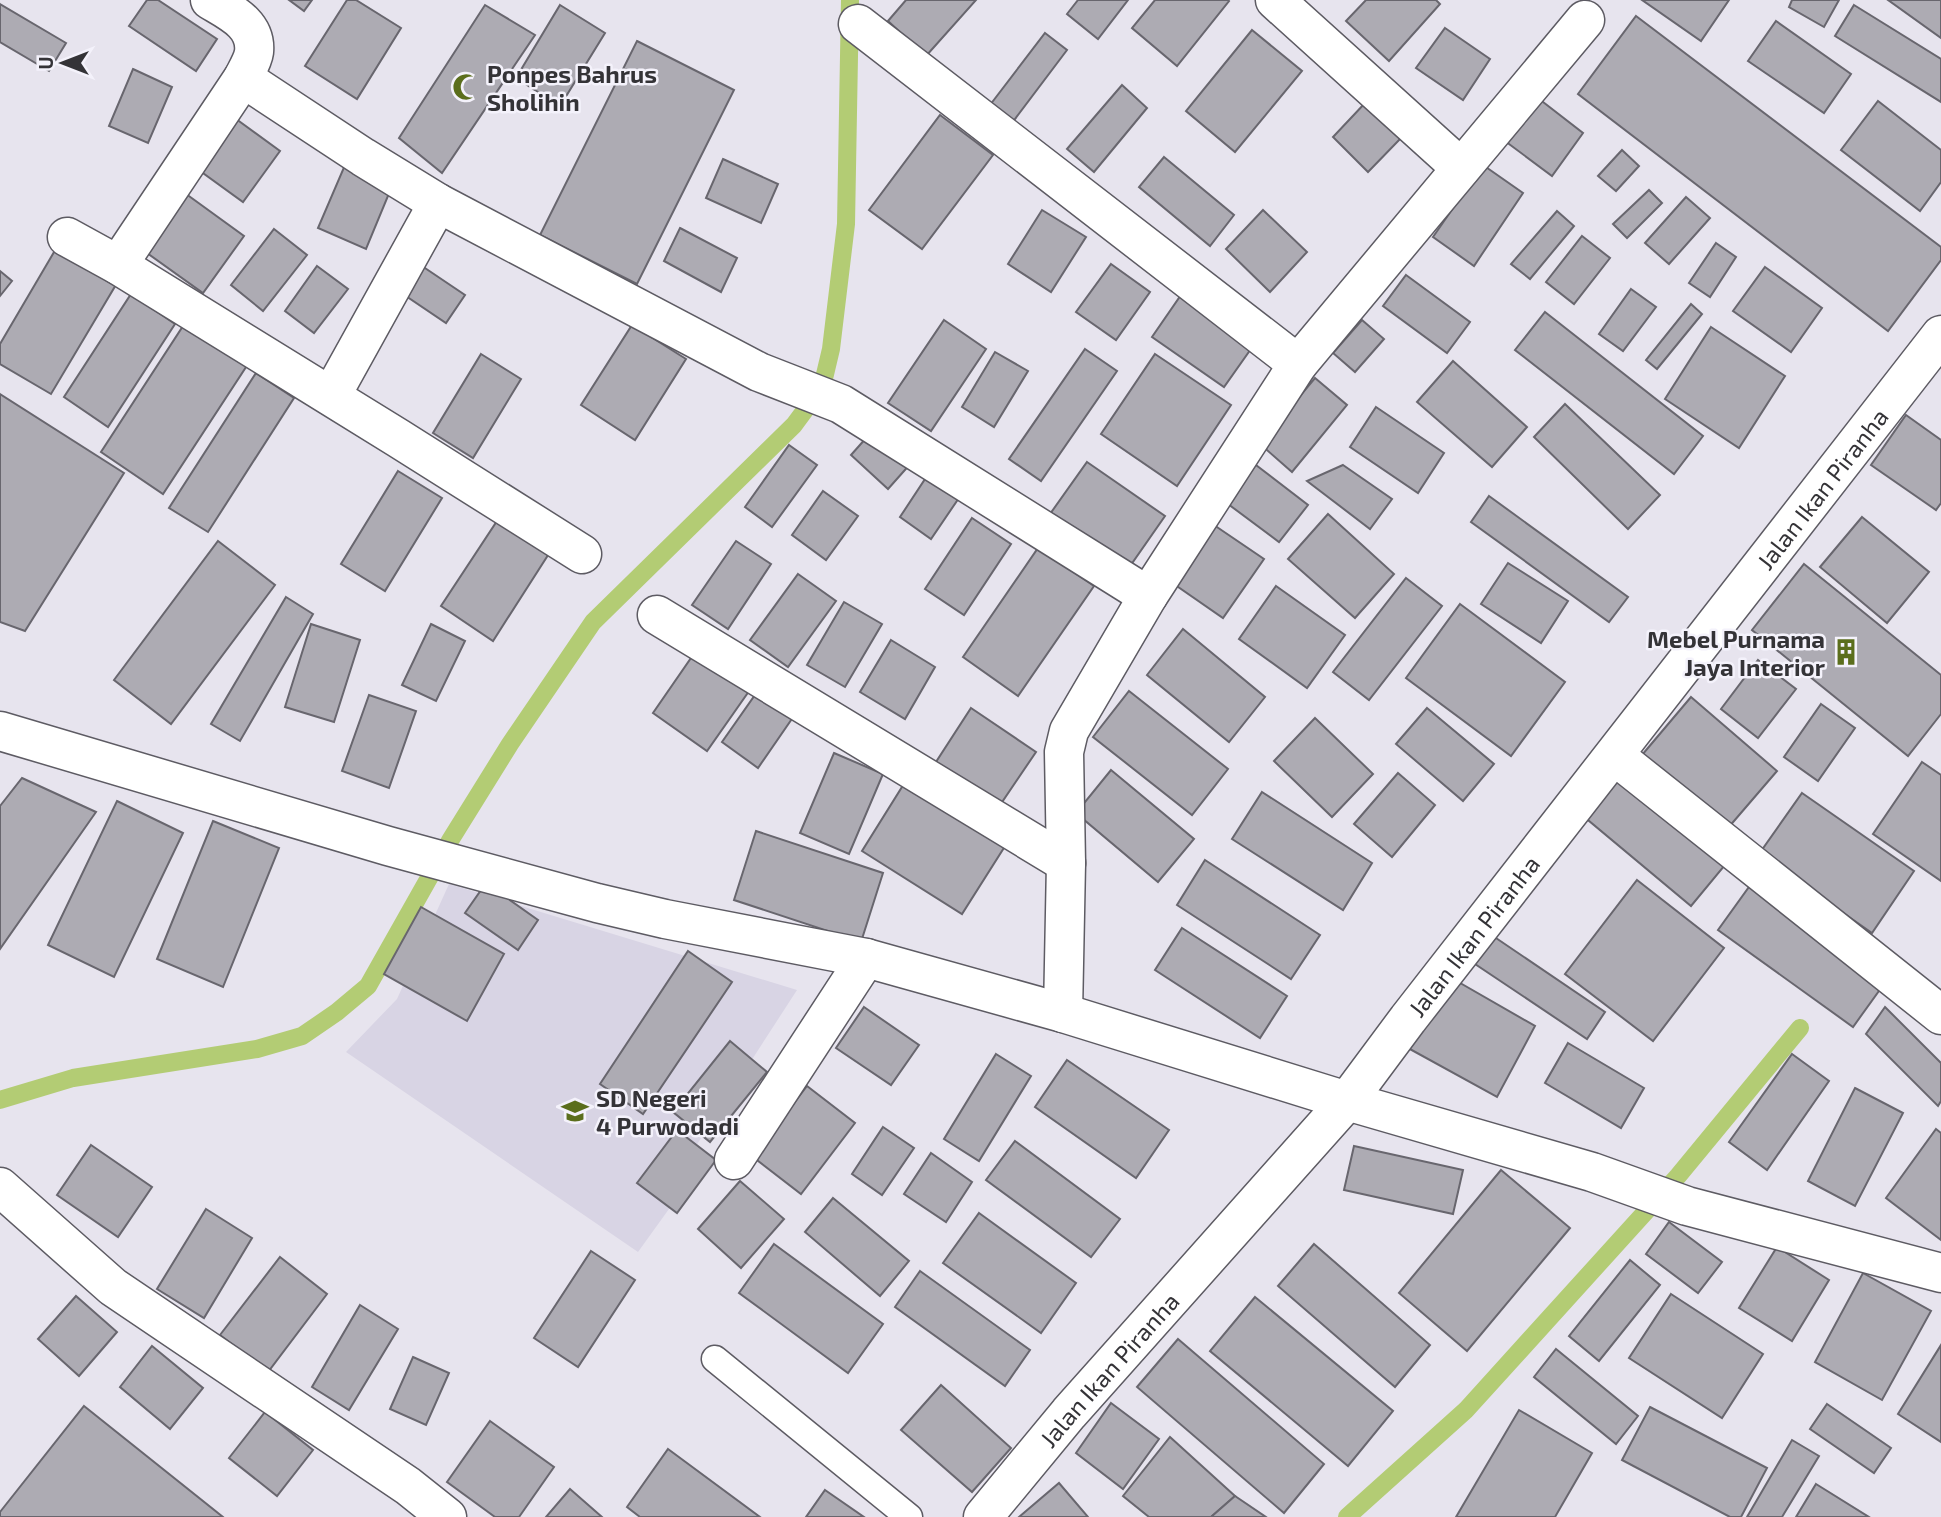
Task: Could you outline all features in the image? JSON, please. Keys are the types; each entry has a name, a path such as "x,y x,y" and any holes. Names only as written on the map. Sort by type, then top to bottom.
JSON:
{"street":[{"path":"118,265 243,78 254,52 252,35 243,20 210,0"},
{"path":"1275,0 1461,169"},
{"path":"1063,1013 1065,752 1069,731 1148,596 1298,364 1585,20"},
{"path":"858,24 1298,364"},
{"path":"243,78 363,158 438,203 760,372 842,404 1148,596"},
{"path":"331,396 438,203"},
{"path":"67,237 118,265 331,396 582,554"},
{"name":"Jalan Ikan Piranha","path":"983,1517 1069,1413 1347,1101 1941,335"},
{"path":"657,615 1066,863"},
{"path":"0,731 388,846 597,903 866,958 1063,1013 1347,1101 1592,1172 1687,1206 1941,1273"},
{"path":"1615,756 1941,1015"},
{"path":"734,1160 866,958"},
{"path":"0,1187 113,1286 408,1486 447,1517"}],"lane":[{"path":"715,1359 908,1517"}],"shaded area":[{"name":"SD Negeri 4 Purwodadi","path":"449,884 797,990 681,1169 692,1177 638,1252 346,1052 397,999"}],"building":[{"path":"147,0 158,0 217,39 196,71 129,26"},
{"path":"289,0 312,0 304,11"},
{"path":"347,0 356,0 401,28 357,99 305,66"},
{"path":"906,0 976,0 926,56 888,21"},
{"path":"1078,0 1128,0 1098,39 1067,14"},
{"path":"1155,0 1229,1 1177,66 1132,28"},
{"path":"1366,0 1436,0 1440,4 1389,61 1346,21"},
{"path":"1642,0 1729,0 1701,41"},
{"path":"1792,0 1839,0 1824,27 1789,7"},
{"path":"1888,0 1941,0 1941,38"},
{"path":"0,4 66,43 49,71 0,42"},
{"name":"Ponpes Bahrus Sholihin","path":"485,5 535,35 442,173 399,138"},
{"path":"560,5 605,33 560,106 516,78"},
{"path":"1854,5 1941,59 1941,102 1835,36"},
{"path":"1636,16 1941,247 1941,260 1888,331 1578,94"},
{"path":"1776,21 1851,74 1824,113 1748,61"},
{"path":"1445,28 1490,59 1463,100 1416,68"},
{"path":"1252,30 1302,71 1235,152 1186,111"},
{"path":"1045,33 1067,50 1012,123 990,105"},
{"path":"637,41 734,90 637,284 540,235"},
{"path":"133,69 172,87 148,143 109,126"},
{"path":"1122,85 1147,108 1094,172 1067,149"},
{"path":"1534,95 1583,133 1552,176 1501,138"},
{"path":"1878,101 1941,150 1941,182 1920,211 1841,150"},
{"path":"1366,102 1402,137 1368,172 1333,137"},
{"path":"940,115 993,155 922,249 869,210"},
{"path":"232,116 280,151 243,202 196,168"},
{"path":"1622,150 1639,166 1616,191 1598,176"},
{"path":"1164,157 1234,215 1210,246 1139,187"},
{"path":"348,158 395,179 366,249 318,228"},
{"path":"723,159 778,184 761,223 706,198"},
{"path":"1483,165 1523,193 1474,266 1433,237"},
{"path":"1649,190 1662,203 1627,238 1613,224"},
{"path":"182,191 244,236 203,293 140,248"},
{"path":"1686,197 1710,218 1669,264 1645,243"},
{"path":"1042,210 1086,237 1051,292 1008,264"},
{"path":"1263,210 1307,252 1270,292 1226,249"},
{"path":"1557,211 1574,226 1530,279 1511,264"},
{"path":"680,228 737,258 721,292 664,261"},
{"path":"274,229 307,255 263,311 231,285"},
{"path":"1582,236 1610,258 1574,304 1546,282"},
{"path":"1716,243 1736,257 1710,297 1689,283"},
{"path":"57,247 117,283 51,394 0,364 0,344"},
{"path":"416,262 465,295 446,323 397,290"},
{"path":"1111,264 1150,292 1116,340 1076,312"},
{"path":"317,266 348,289 314,333 285,311"},
{"path":"1765,267 1822,308 1791,352 1733,311"},
{"path":"0,271 12,281 0,296"},
{"path":"1406,275 1470,322 1447,353 1383,306"},
{"path":"1631,289 1656,307 1623,351 1599,334"},
{"path":"131,294 175,324 108,427 64,397"},
{"path":"1181,295 1253,346 1224,387 1152,337"},
{"path":"1691,304 1702,314 1657,369 1646,360"},
{"path":"1545,312 1703,436 1674,474 1515,350"},
{"path":"944,320 986,349 931,431 888,403"},
{"path":"1362,320 1384,339 1355,372 1333,353"},
{"path":"185,323 248,364 163,494 101,452"},
{"path":"632,325 686,359 635,440 581,405"},
{"path":"1711,327 1785,376 1739,448 1665,399"},
{"path":"1085,349 1117,371 1041,481 1009,459"},
{"path":"995,352 1028,371 994,427 962,407"},
{"path":"481,354 521,379 473,458 433,433"},
{"path":"1155,354 1231,405 1177,486 1101,434"},
{"path":"1453,361 1527,427 1492,467 1417,402"},
{"path":"256,373 294,398 208,532 169,508"},
{"path":"1315,378 1347,405 1292,472 1260,444"},
{"path":"0,394 124,473 25,631 0,622"},
{"path":"1565,404 1660,495 1628,529 1534,437"},
{"path":"1376,407 1444,453 1418,493 1350,447"},
{"path":"1906,415 1941,440 1941,503 1936,510 1871,465"},
{"path":"875,428 912,462 888,489 851,455"},
{"path":"789,445 817,465 772,527 745,507"},
{"path":"1087,462 1165,516 1128,569 1050,514"},
{"path":"1252,462 1308,505 1279,542 1224,501"},
{"path":"1343,465 1392,499 1370,529 1307,481"},
{"path":"931,470 963,492 931,539 900,517"},
{"path":"398,471 442,498 385,591 341,564"},
{"path":"823,491 858,516 826,560 792,535"},
{"path":"1489,496 1628,597 1609,622 1471,522"},
{"path":"1328,514 1394,574 1355,618 1288,559"},
{"path":"1862,517 1929,572 1887,623 1820,567"},
{"path":"499,518 550,552 493,641 441,606"},
{"path":"972,518 1011,544 964,615 925,589"},
{"path":"1211,523 1264,559 1223,618 1171,582"},
{"path":"218,541 275,585 171,724 114,680"},
{"path":"736,541 771,564 728,629 692,605"},
{"path":"1038,548 1094,586 1018,696 963,657"},
{"path":"1508,563 1568,601 1541,643 1481,604"},
{"name":"Mebel Purnama Jaya Interior","path":"1804,564 1941,675 1941,714 1908,756 1752,630"},
{"path":"798,574 836,601 788,667 750,640"},
{"path":"1406,578 1442,606 1369,700 1333,672"},
{"path":"1276,586 1345,635 1307,688 1239,639"},
{"path":"286,597 313,614 240,741 211,724"},
{"path":"844,602 882,624 845,687 807,665"},
{"path":"1460,604 1565,682 1511,756 1406,678"},
{"path":"311,624 360,640 334,722 285,707"},
{"path":"431,624 465,641 436,701 402,685"},
{"path":"1183,629 1265,697 1229,742 1147,675"},
{"path":"891,640 935,667 905,719 860,692"},
{"path":"700,645 754,684 707,751 653,713"},
{"path":"1758,660 1796,689 1758,738 1721,709"},
{"path":"762,685 798,710 758,768 722,742"},
{"path":"1129,691 1228,769 1192,815 1093,737"},
{"path":"369,695 416,711 389,788 342,771"},
{"path":"1691,697 1777,771 1728,828 1642,755"},
{"path":"1821,704 1855,728 1818,781 1784,757"},
{"path":"971,708 1036,752 998,808 934,765"},
{"path":"1427,708 1494,764 1463,801 1396,744"},
{"path":"1315,718 1373,774 1332,817 1274,761"},
{"path":"834,753 883,774 849,854 800,833"},
{"path":"1922,762 1941,775 1941,881 1873,834"},
{"path":"1621,768 1730,859 1691,906 1582,815"},
{"path":"1111,770 1194,839 1158,882 1076,813"},
{"path":"1398,773 1435,805 1392,857 1354,824"},
{"path":"22,778 96,812 0,949 0,806"},
{"path":"907,779 1007,843 962,914 862,851"},
{"path":"1262,792 1372,863 1343,910 1232,839"},
{"path":"1802,793 1914,871 1872,933 1759,854"},
{"path":"117,801 183,833 114,977 48,945"},
{"path":"213,821 279,848 223,987 157,959"},
{"path":"756,831 883,873 861,942 734,900"},
{"path":"1205,860 1320,935 1291,979 1177,905"},
{"path":"1637,880 1724,948 1653,1041 1565,974"},
{"path":"1754,880 1889,977 1853,1027 1718,930"},
{"path":"486,883 538,920 518,950 465,913"},
{"path":"421,907 504,954 467,1021 384,974"},
{"path":"1182,928 1287,996 1260,1038 1155,970"},
{"path":"1493,936 1605,1012 1587,1039 1475,964"},
{"path":"688,951 732,982 643,1114 600,1084"},
{"path":"1448,976 1535,1026 1497,1097 1408,1048"},
{"path":"864,1007 919,1045 891,1085 836,1048"},
{"path":"1885,1007 1941,1063 1941,1101 1938,1106 1866,1034"},
{"path":"730,1041 767,1072 710,1142 673,1112"},
{"path":"1568,1043 1644,1088 1621,1128 1545,1083"},
{"path":"996,1054 1031,1076 979,1161 944,1139"},
{"path":"1792,1054 1829,1081 1767,1170 1729,1142"},
{"path":"1067,1060 1169,1130 1136,1178 1035,1107"},
{"path":"807,1086 855,1123 801,1194 753,1157"},
{"path":"1855,1088 1903,1113 1855,1206 1808,1181"},
{"path":"883,1127 914,1148 882,1195 852,1174"},
{"path":"1936,1129 1941,1133 1941,1240 1886,1198"},
{"path":"677,1130 716,1160 677,1213 637,1183"},
{"path":"1015,1141 1120,1219 1091,1257 986,1180"},
{"path":"91,1145 152,1187 118,1237 57,1195"},
{"path":"1354,1146 1463,1170 1453,1214 1344,1190"},
{"path":"931,1153 972,1182 946,1222 904,1194"},
{"path":"1501,1170 1570,1228 1467,1351 1399,1293"},
{"path":"740,1181 784,1219 741,1268 698,1229"},
{"path":"833,1198 909,1261 880,1296 805,1232"},
{"path":"206,1209 252,1238 204,1318 157,1289"},
{"path":"979,1213 1076,1283 1041,1333 943,1263"},
{"path":"1669,1222 1722,1262 1698,1293 1646,1254"},
{"path":"774,1244 883,1324 848,1373 739,1293"},
{"path":"1314,1244 1430,1345 1395,1387 1278,1286"},
{"path":"1777,1247 1829,1280 1792,1341 1739,1308"},
{"path":"591,1251 635,1280 578,1367 534,1338"},
{"path":"280,1257 327,1294 268,1372 220,1335"},
{"path":"1630,1260 1660,1285 1599,1361 1569,1336"},
{"path":"920,1271 1030,1350 1005,1386 895,1307"},
{"path":"1863,1273 1931,1311 1882,1400 1815,1362"},
{"path":"1671,1294 1763,1354 1722,1418 1629,1358"},
{"path":"76,1296 117,1332 79,1376 38,1339"},
{"path":"1255,1297 1393,1411 1348,1466 1210,1351"},
{"path":"360,1305 398,1329 349,1410 312,1387"},
{"path":"1178,1339 1324,1464 1284,1513 1137,1387"},
{"path":"1941,1345 1941,1442 1898,1414"},
{"path":"152,1346 203,1388 170,1429 120,1387"},
{"path":"1556,1349 1638,1416 1616,1444 1534,1377"},
{"path":"413,1357 449,1373 426,1425 390,1409"},
{"path":"941,1385 1011,1448 972,1492 901,1430"},
{"path":"1111,1403 1159,1439 1123,1489 1076,1453"},
{"path":"1827,1404 1891,1448 1874,1473 1810,1429"},
{"path":"84,1406 223,1517 0,1517 0,1512"},
{"path":"1650,1407 1767,1468 1741,1517 1730,1517 1622,1460"},
{"path":"1519,1410 1592,1453 1555,1517 1456,1517"},
{"path":"265,1412 313,1450 277,1496 229,1458"},
{"path":"490,1421 554,1467 519,1517 495,1517 447,1482"},
{"path":"1170,1437 1235,1496 1211,1517 1149,1517 1123,1496"},
{"path":"1792,1440 1819,1456 1782,1517 1747,1517"},
{"path":"668,1449 760,1517 640,1517 627,1507"},
{"path":"1059,1483 1088,1517 1019,1517"},
{"path":"1816,1484 1869,1517 1796,1517"},
{"path":"570,1489 602,1517 546,1517"},
{"path":"825,1490 864,1517 806,1517"},
{"path":"1235,1496 1266,1517 1211,1517"}],"waterway":[{"path":"0,1100 73,1078 257,1049 302,1036 368,986 451,839 510,744 593,622 794,425 822,387 831,349 846,224 850,0"},
{"path":"1347,1517 1466,1410 1678,1176 1800,1028"}],"place":[{"name":"Ponpes Bahrus Sholihin","path":"466,87"},
{"name":"Mebel Purnama Jaya Interior","path":"1846,652"},
{"name":"SD Negeri 4 Purwodadi","path":"575,1111"}]}
